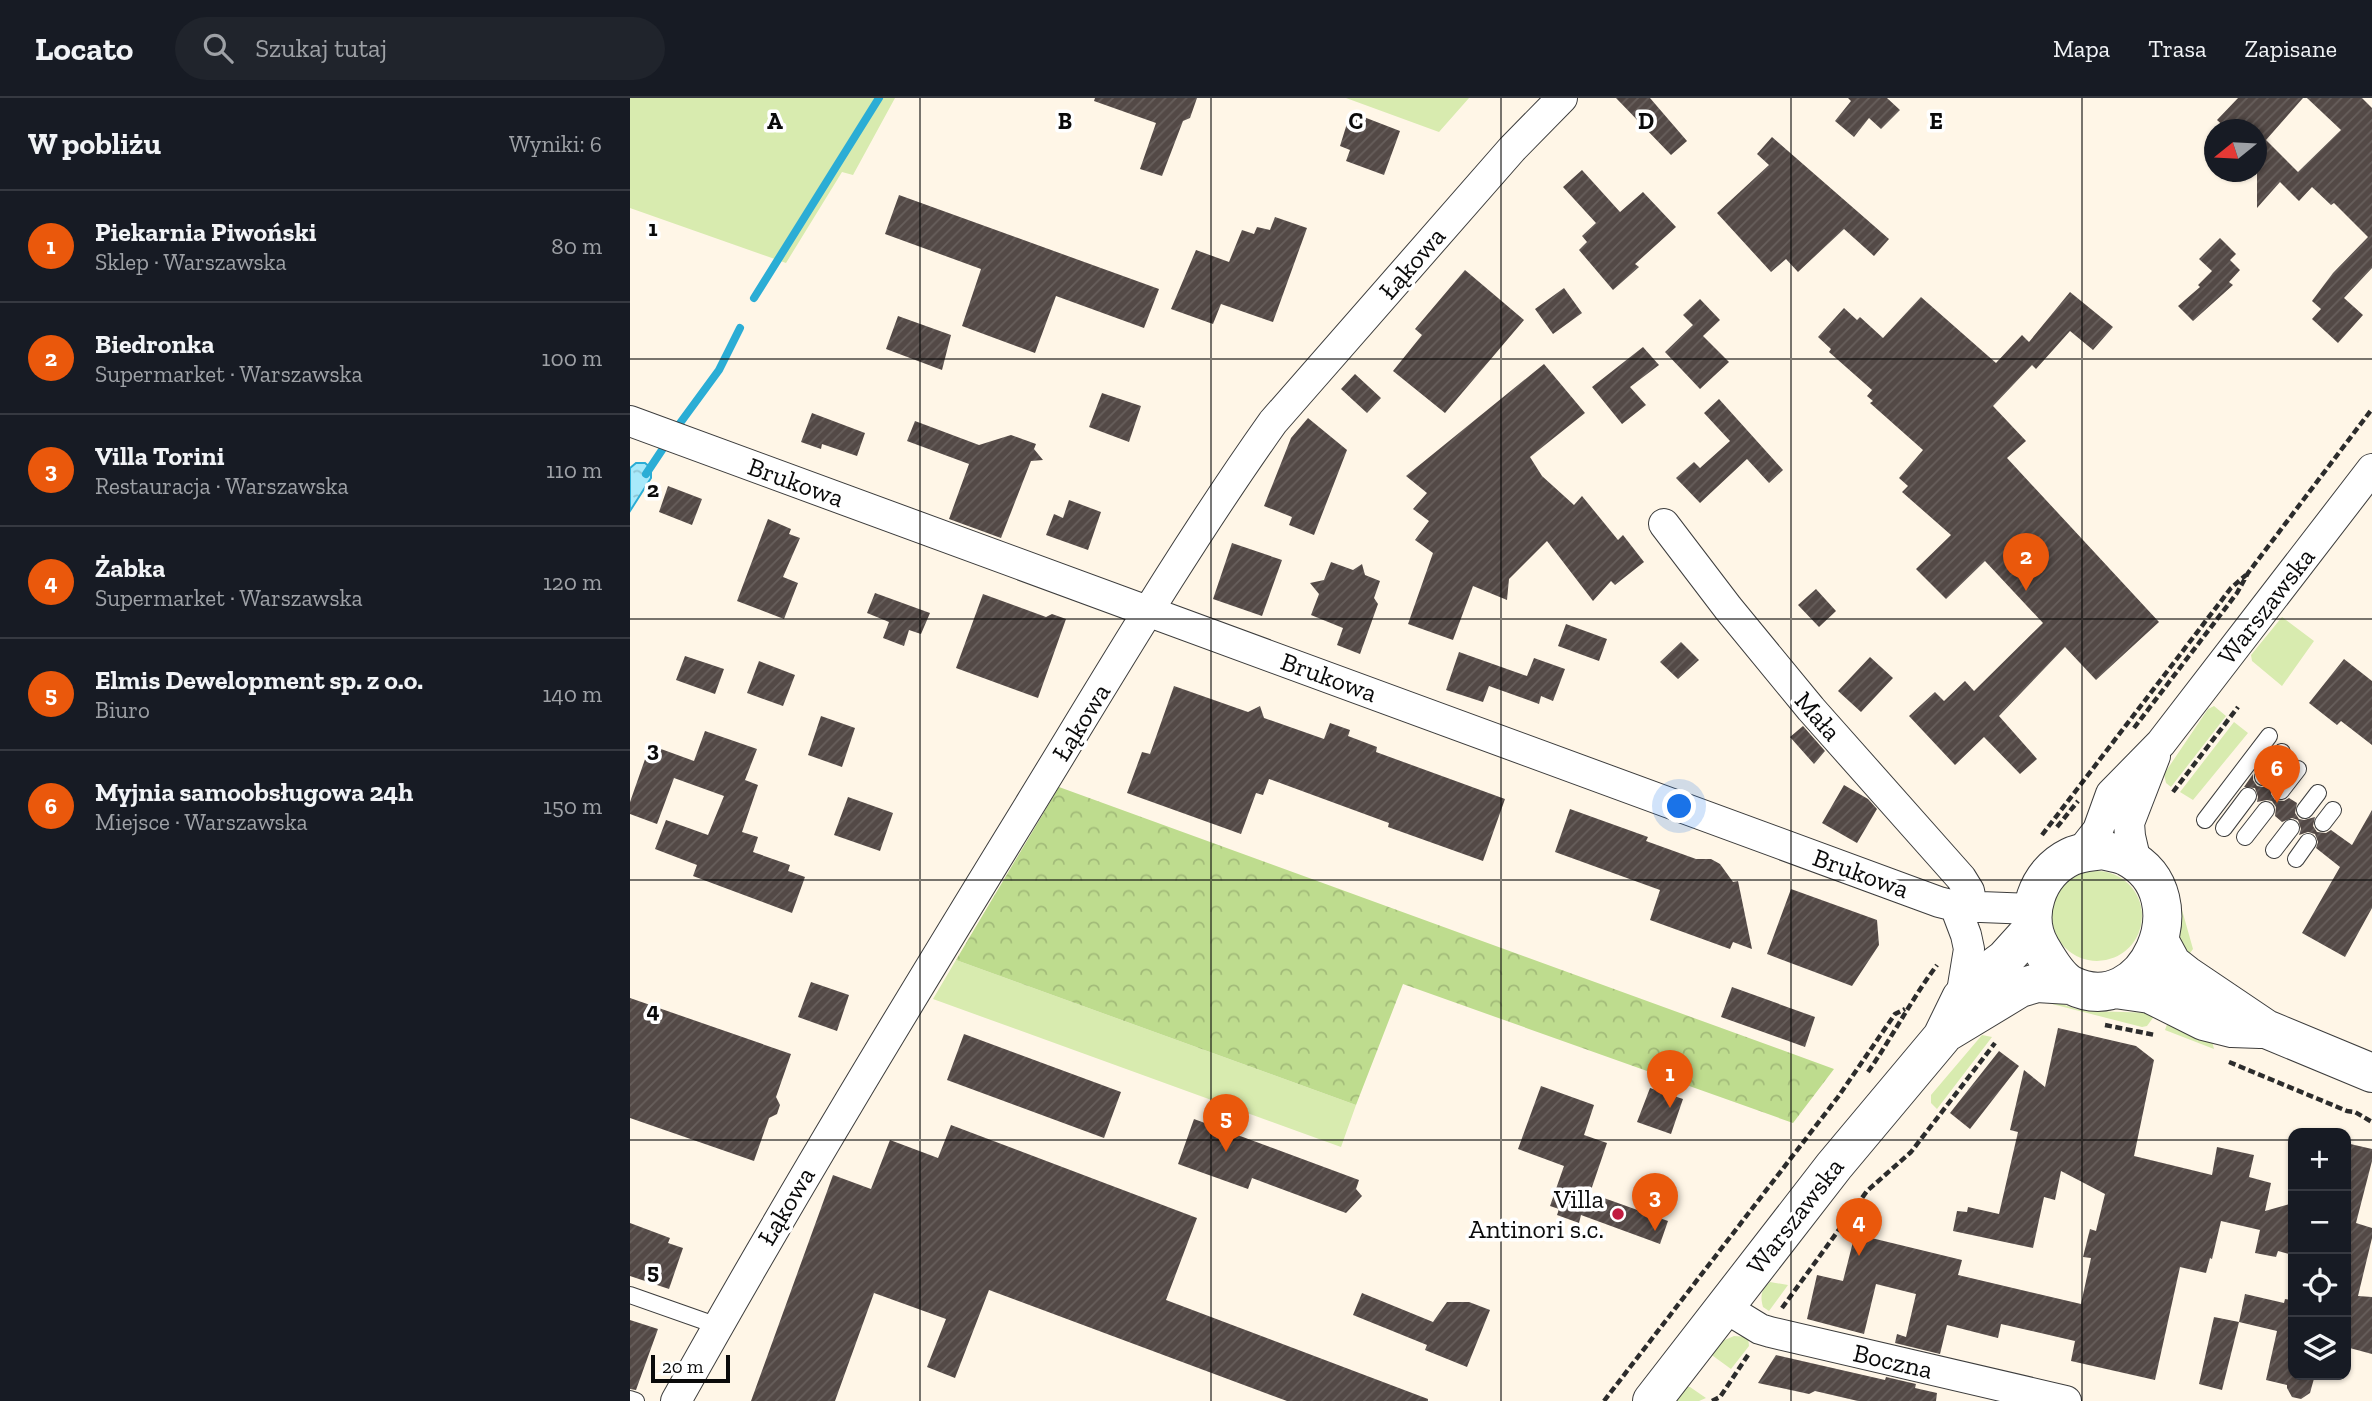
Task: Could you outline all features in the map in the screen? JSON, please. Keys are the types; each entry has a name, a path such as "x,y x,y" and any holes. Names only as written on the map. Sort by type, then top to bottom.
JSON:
{"street":[{"name":"Łąkowa","path":"676,1401 767,1238 895,1023 1149,611 1273,422 1512,149 1562,98"},
{"name":"Brukowa","path":"630,421 1939,902 2033,918"},
{"name":"Warszawska","path":"2080,853 2098,830 2111,794 2161,743 2372,469"},
{"name":"Mała","path":"1664,524 1728,608 1811,709 1961,878 1969,891 1964,906"},
{"name":"Warszawska","path":"2136,862 2129,823 2161,743"},
{"path":"2115,989 2138,975 2151,958 2159,940 2163,913 2160,895 2152,880 2136,862 2102,850 2080,853 2062,862 2041,883 2033,918 2038,942 2050,964 2070,985 2093,991 2115,989 2150,994 2204,1021 2232,1028 2266,1029"},
{"name":"Warszawska","path":"1961,998 1969,950 1964,906"},
{"name":"Warszawska","path":"1652,1401 1857,1138 1943,1035 1961,998 1978,979 2005,959 2033,918"},
{"path":"2159,940 2172,964 2266,1029 2372,1073"},
{"name":"Warszawska","path":"1943,1035 2020,988 2037,983 2070,985"},
{"name":"Boczna","path":"1724,1307 1765,1331 2066,1401"}],"lane":[{"path":"2205,820 2270,736"},
{"path":"2263,777 2283,751"},
{"path":"2280,791 2298,769"},
{"path":"2305,810 2318,793"},
{"path":"2224,828 2248,796"},
{"path":"2245,837 2266,810"},
{"path":"2274,850 2291,828"},
{"path":"2296,859 2308,842"},
{"path":"630,1294 718,1326"},
{"path":"630,1399 636,1401"}],"path":[{"path":"2040,838 2231,588 2248,573 2372,409"},
{"path":"2167,800 2238,707"},
{"path":"1604,1401 1838,1097 1895,1014 1906,1009 1940,962"},
{"path":"2092,1023 2163,1037"},
{"path":"1712,1401 1720,1397 1867,1191 1911,1152 1995,1042"},
{"path":"2221,1059 2355,1112 2372,1122"}],"green space":[{"path":"630,98 895,98 853,175 842,172 786,263 630,208"},
{"path":"1346,98 1469,98 1439,132"},
{"path":"2282,617 2314,641 2282,686 2252,661 2251,655"},
{"path":"2214,706 2226,716 2171,787 2166,783 2164,774 2208,709"},
{"path":"2234,722 2248,733 2193,800 2180,792"},
{"path":"1059,787 1834,1069 1793,1123 1403,984 1356,1105 956,960"},
{"path":"2148,849 2173,878 2193,949 2185,960"},
{"path":"2097,871 2114,875 2129,884 2138,899 2142,916 2138,933 2129,948 2114,957 2097,961 2080,957 2065,948 2056,933 2052,916 2056,899 2065,884 2080,875"},
{"path":"956,960 1356,1105 1341,1147 933,999"},
{"path":"2048,999 2076,1009 2155,1015 2147,1026 2142,1027 2052,1004"},
{"path":"2169,1019 2212,1041 2214,1049 2165,1030"},
{"path":"1982,1035 1992,1037 1937,1109 1931,1103 1931,1095"},
{"path":"1770,1282 1788,1285 1769,1311 1763,1307 1762,1296"},
{"path":"1734,1336 1748,1337 1749,1346 1731,1369 1709,1353 1720,1342"},
{"path":"1684,1387 1690,1387 1706,1398 1699,1401 1674,1401"}],"water":[{"path":"636,463 645,463 651,468 651,478 630,511 630,468"}],"building":[{"path":"1095,98 1197,98 1190,118 1183,121 1162,176 1140,169 1156,123 1094,101"},
{"path":"1616,98 1650,98 1687,141 1671,155"},
{"path":"1848,98 1887,98 1900,110 1881,129 1869,118 1854,137 1835,121 1851,101"},
{"path":"2238,98 2303,98 2267,139 2267,119 2218,119"},
{"path":"2307,98 2362,98 2372,108 2372,268 2344,298 2363,315 2338,343 2312,319 2321,309 2312,301 2333,273 2368,237 2334,203 2331,205 2312,187 2299,201 2280,182 2257,208 2257,182 2267,182 2267,141 2298,172 2341,130"},
{"path":"1356,114 1400,131 1384,175 1346,161 1350,150 1340,146 1349,117 1354,119"},
{"path":"1772,137 1889,239 1874,256 1844,229 1798,272 1786,259 1771,272 1717,213 1769,165 1757,154"},
{"path":"1582,170 1620,212 1643,192 1676,227 1635,264 1639,267 1613,290 1579,250 1587,242 1582,236 1596,223 1563,187"},
{"path":"899,195 1159,289 1144,328 1056,296 1035,353 962,326 981,269 885,234"},
{"path":"1275,217 1307,228 1273,322 1221,304 1213,324 1171,309 1196,250 1229,262 1242,230 1254,234 1257,227 1270,230"},
{"path":"2220,238 2236,254 2230,260 2240,270 2229,282 2233,285 2193,321 2178,306 2200,287 2198,285 2212,271 2199,259"},
{"path":"1465,270 1524,320 1445,413 1393,371 1422,335 1415,329"},
{"path":"1564,288 1582,313 1553,334 1535,309"},
{"path":"2070,292 2113,327 2093,350 2070,331 2036,369 2032,365 1993,406 2026,441 2007,458 2159,622 2096,680 2065,647 1999,716 2037,759 2020,774 1984,737 1955,765 1909,716 1935,692 1944,701 1965,681 1974,691 2043,623 1985,561 1946,599 1916,569 1951,535 1902,492 1908,486 1899,478 1923,450 1870,403 1873,401 1867,396 1872,390 1829,352 1831,349 1818,337 1844,308 1857,320 1860,317 1883,338 1921,297 1996,363 2022,335 2029,342"},
{"path":"1700,299 1720,320 1703,336 1729,362 1700,389 1665,352 1693,325 1683,315"},
{"path":"898,316 951,335 942,370 886,349"},
{"path":"1643,347 1659,365 1630,387 1646,405 1622,424 1592,387"},
{"path":"1544,364 1585,413 1530,457 1542,476 1574,505 1582,496 1618,540 1623,535 1644,562 1615,585 1611,581 1593,601 1547,541 1509,579 1507,600 1473,586 1453,640 1408,624 1433,553 1415,540 1429,521 1413,509 1427,493 1406,476"},
{"path":"1355,374 1381,398 1367,413 1341,389"},
{"path":"1102,393 1141,406 1129,442 1089,427"},
{"path":"1719,399 1783,470 1769,483 1747,459 1700,503 1676,478 1694,462 1700,468 1730,441 1704,413"},
{"path":"812,413 865,433 857,456 822,444 821,449 801,442"},
{"path":"1308,418 1347,450 1314,535 1289,525 1292,517 1264,506 1291,438"},
{"path":"915,421 979,445 1011,435 1036,444 1034,449 1043,460 1031,461 1001,538 949,519 969,464 907,441"},
{"path":"668,486 702,499 692,525 659,512"},
{"path":"1069,500 1101,512 1088,550 1046,535 1054,514 1063,518"},
{"path":"768,519 791,529 789,534 800,538 783,577 798,583 784,619 737,601"},
{"path":"1232,543 1282,560 1262,616 1213,599"},
{"path":"1331,562 1353,570 1362,564 1365,575 1380,581 1374,598 1378,604 1360,654 1337,645 1343,628 1311,615 1319,594 1310,583 1324,580"},
{"path":"1816,589 1836,611 1819,627 1798,605"},
{"path":"875,593 930,613 921,634 909,630 904,646 883,638 889,622 867,613"},
{"path":"983,594 1046,617 1052,614 1066,619 1038,698 956,668"},
{"path":"1566,624 1607,639 1599,661 1558,646"},
{"path":"1681,642 1699,660 1678,679 1660,662"},
{"path":"1459,652 1527,676 1534,658 1565,669 1553,701 1541,696 1539,704 1489,686 1483,702 1446,690"},
{"path":"685,656 724,669 715,694 676,680"},
{"path":"1870,657 1893,678 1861,712 1838,691"},
{"path":"2344,659 2372,681 2372,745 2341,721 2337,725 2309,703"},
{"path":"759,661 795,675 783,706 747,693"},
{"path":"1174,686 1248,712 1260,706 1264,718 1324,739 1330,723 1350,730 1348,736 1377,747 1376,752 1505,799 1483,861 1388,827 1389,823 1269,779 1263,795 1256,793 1241,834 1127,793 1142,752 1150,754"},
{"path":"821,716 855,728 842,767 808,755"},
{"path":"1803,726 1825,751 1814,764 1790,737"},
{"path":"705,731 757,749 745,780 758,785 742,832 758,837 753,852 790,865 788,871 805,877 792,913 693,876 697,865 655,849 666,820 708,835 724,796 674,778 657,824 630,814 630,802 650,745 694,761"},
{"path":"2253,774 2257,786 2273,785 2271,794 2275,800 2284,801 2289,798 2297,803 2295,813 2299,819 2315,817 2313,826 2317,832 2326,833 2331,830 2352,845 2372,810 2372,908 2345,957 2302,933 2340,867 2316,848 2318,842 2315,834 2308,832 2299,835 2301,829 2298,820 2292,818 2282,822 2275,816 2276,807 2272,801 2257,802 2255,788 2244,787"},
{"path":"1844,785 1868,799 1877,809 1857,843 1822,823"},
{"path":"848,797 893,813 880,851 834,835"},
{"path":"1570,809 1648,837 1646,841 1696,859 1711,859 1720,864 1733,882 1738,881 1752,949 1733,942 1730,949 1650,920 1660,890 1555,852"},
{"path":"1791,889 1877,920 1879,945 1852,986 1767,954"},
{"path":"811,982 849,995 837,1031 798,1017"},
{"path":"1732,987 1815,1017 1805,1047 1721,1017"},
{"path":"630,998 791,1054 776,1097 780,1105 777,1114 769,1118 754,1161 630,1118"},
{"path":"2058,1028 2136,1046 2154,1060 2134,1156 2212,1175 2217,1147 2254,1155 2249,1177 2271,1183 2265,1211 2288,1204 2288,1254 2278,1251 2276,1257 2255,1253 2260,1230 2221,1221 2206,1273 2180,1267 2155,1380 2071,1361 2075,1341 2001,1324 1998,1338 1947,1325 1940,1354 1895,1343 1897,1334 1906,1337 1916,1294 1876,1284 1864,1334 1807,1319 1817,1275 1843,1281 1855,1234 1962,1260 1958,1275 2081,1304 2091,1258 2083,1257 2090,1229 2096,1231 2105,1194 2061,1171 2055,1200 2044,1197 2033,1248 1953,1231 1957,1211 1967,1212 1968,1207 1999,1214 2018,1132 2010,1130 2024,1070 2045,1087"},
{"path":"964,1034 1121,1092 1104,1138 947,1080"},
{"path":"1999,1051 2019,1066 1970,1129 1950,1113"},
{"path":"1541,1086 1594,1105 1584,1135 1607,1143 1590,1193 1668,1221 1660,1244 1581,1215 1579,1223 1557,1215 1559,1209 1550,1206 1564,1166 1518,1149"},
{"path":"1650,1088 1683,1099 1671,1134 1637,1122"},
{"path":"1194,1119 1359,1180 1356,1189 1362,1196 1346,1213 1252,1178 1248,1189 1178,1164"},
{"path":"951,1125 1197,1218 1166,1300 1428,1401 1287,1401 989,1290 955,1378 927,1367 946,1319 874,1293 835,1401 751,1401 833,1175 871,1189 890,1140 938,1158"},
{"path":"2351,1144 2372,1149 2372,1161 2356,1223 2372,1228 2358,1296 2372,1297 2372,1354 2351,1348"},
{"path":"630,1223 670,1238 668,1243 683,1248 669,1289 630,1276"},
{"path":"1362,1293 1433,1322 1447,1302 1469,1302 1490,1310 1467,1367 1425,1350 1427,1345 1353,1315"},
{"path":"2245,1294 2284,1303 2285,1299 2288,1299 2288,1380 2314,1380 2310,1393 2301,1399 2292,1397 2287,1385 2266,1380 2277,1331 2239,1322"},
{"path":"2214,1317 2239,1322 2222,1390 2199,1384"},
{"path":"630,1320 658,1329 636,1390 630,1389"},
{"path":"1776,1355 1885,1380 1886,1377 1916,1384 1915,1388 1937,1393 1936,1401 1858,1401 1815,1391 1809,1394 1758,1383"}],"waterway":[{"path":"754,298 879,98"},
{"path":"675,430 719,370 740,328"},
{"path":"646,474 668,441"}],"place":[{"name":"Biedronka","path":"2026,591"},
{"name":"Myjnia samoobsługowa 24h","path":"2277,803"},
{"name":"Piekarnia Piwoński","path":"1670,1108"},
{"name":"Elmis Dewelopment sp. z o.o.","path":"1226,1152"},
{"name":"Villa Antinori s.c.","path":"1618,1214"},
{"name":"Villa Torini","path":"1655,1231"},
{"name":"Żabka","path":"1859,1256"}]}
